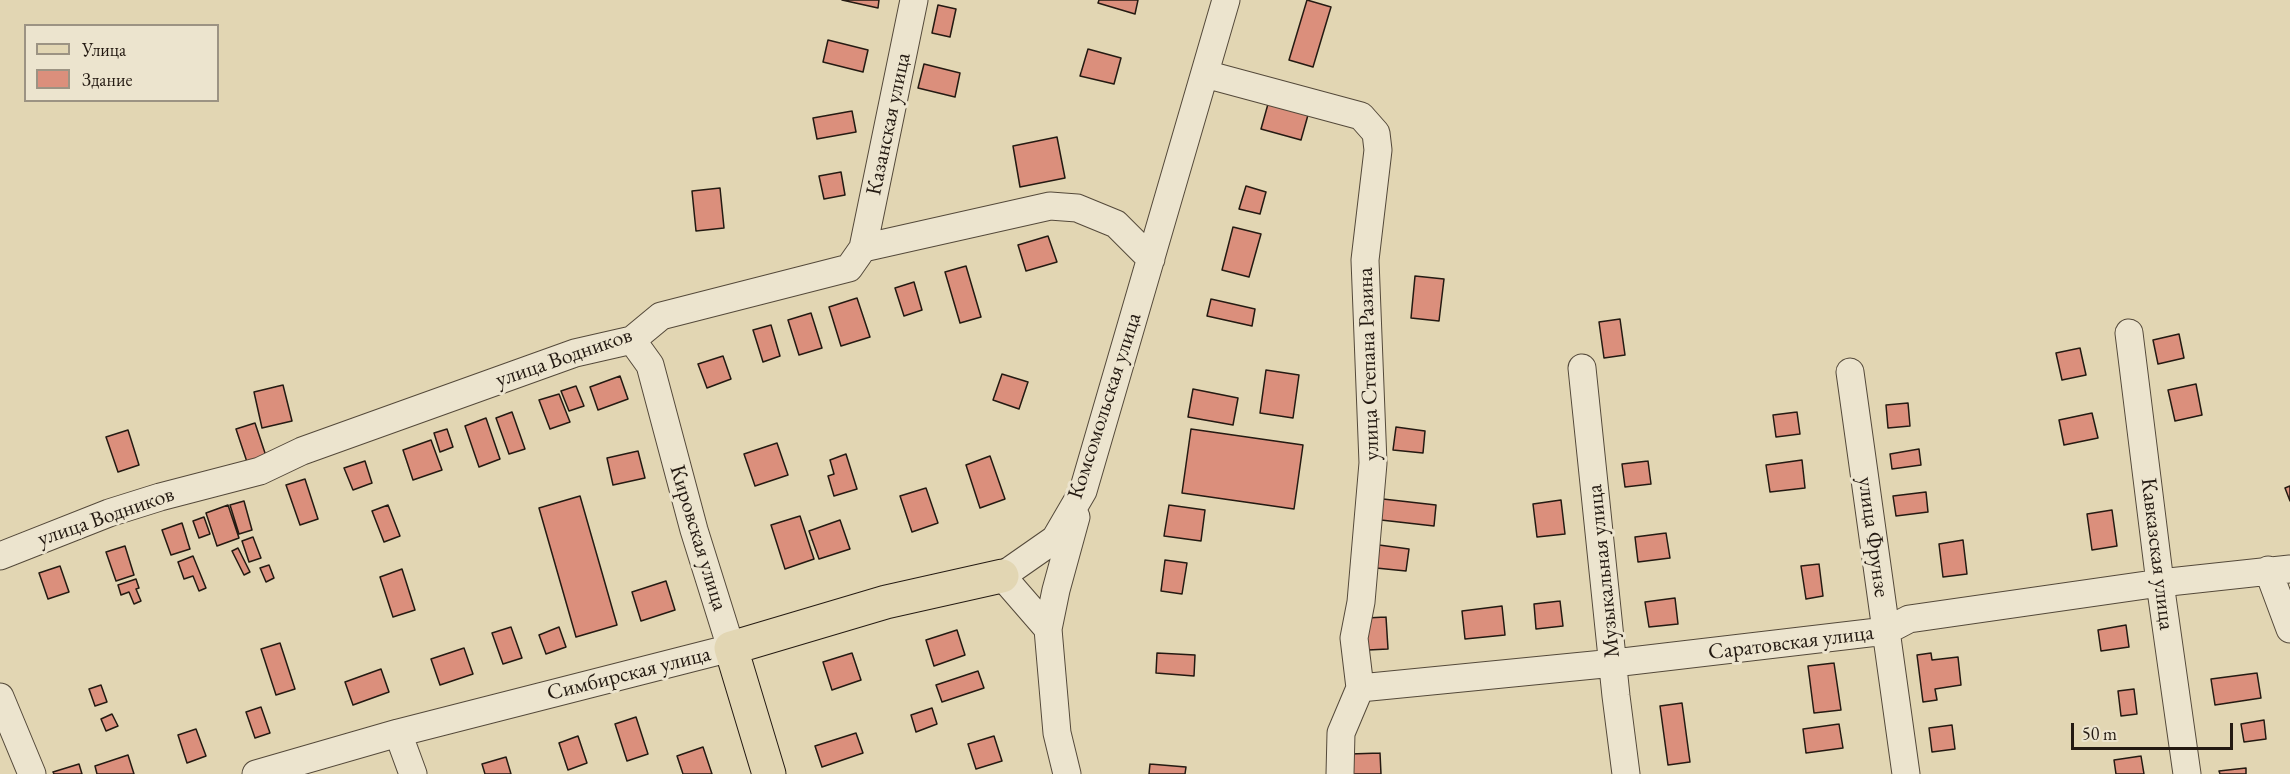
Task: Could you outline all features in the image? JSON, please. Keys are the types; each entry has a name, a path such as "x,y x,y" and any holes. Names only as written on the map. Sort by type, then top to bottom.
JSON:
{"main road":[{"name":"Симбирская улица","path":"731,648 886,602 1002,576"},
{"name":"Кировская улица","path":"731,648 769,774"}],"street":[{"name":"Казанская улица","path":"863,248 914,0"},
{"name":"Комсомольская улица","path":"1002,576 1055,539 1083,491 1227,0"},
{"name":"улица Степана Разина","path":"1205,74 1361,116 1376,133 1377,159 1365,260 1373,463 1362,593 1354,638 1360,688 1341,733 1340,774"},
{"path":"863,248 1050,206 1077,208 1116,224 1151,258"},
{"name":"улица Водников","path":"0,556 119,510 260,471 313,447 575,353 632,340 661,316 849,268 863,248"},
{"name":"Кавказская улица","path":"2129,333 2160,584 2187,774"},
{"name":"Кировская улица","path":"632,340 650,365 694,530 731,648"},
{"name":"Музыкальная улица","path":"1582,368 1626,774"},
{"name":"улица Фрунзе","path":"1850,372 1906,774"},
{"path":"1067,774 1057,733 1048,630 1083,491"},
{"path":"2279,569 2290,629"},
{"name":"Саратовская улица","path":"1360,688 1614,663 1886,632 1909,619 2279,569"},
{"path":"1002,576 1048,630"},
{"name":"Симбирская улица","path":"256,774 398,733 731,648"},
{"path":"0,697 32,774"},
{"path":"398,733 413,774"}],"building":[{"path":"842,0 879,0 878,8"},
{"path":"1099,0 1138,0 1135,14 1098,3"},
{"path":"1307,0 1331,7 1313,67 1289,60"},
{"path":"938,5 956,9 950,37 932,33"},
{"path":"828,40 868,50 863,72 823,62"},
{"path":"1088,49 1121,58 1114,84 1080,76"},
{"path":"924,64 960,73 955,97 918,88"},
{"path":"1268,104 1308,115 1301,140 1261,129"},
{"path":"852,111 856,132 817,139 813,118"},
{"path":"1057,137 1065,178 1020,187 1013,146"},
{"path":"841,172 845,195 824,199 819,176"},
{"path":"1246,186 1266,192 1260,214 1239,209"},
{"path":"720,188 724,228 696,231 692,191"},
{"path":"1233,227 1261,234 1249,277 1222,270"},
{"path":"1048,236 1057,262 1026,271 1018,245"},
{"path":"966,266 981,317 960,323 945,272"},
{"path":"1415,276 1444,279 1439,321 1411,318"},
{"path":"914,282 922,310 904,316 895,288"},
{"path":"857,298 870,337 841,346 829,307"},
{"path":"1211,299 1255,309 1252,326 1207,316"},
{"path":"811,313 822,348 799,355 788,320"},
{"path":"1620,319 1625,355 1604,358 1599,322"},
{"path":"771,325 780,356 763,362 753,330"},
{"path":"2179,334 2184,358 2158,364 2153,340"},
{"path":"2080,348 2086,375 2062,380 2056,353"},
{"path":"723,356 731,379 707,388 698,364"},
{"path":"1266,370 1299,375 1293,418 1260,413"},
{"path":"1002,374 1028,382 1019,409 993,400"},
{"path":"620,376 628,399 598,410 590,387"},
{"path":"2196,384 2202,415 2175,421 2168,390"},
{"path":"283,385 292,421 262,428 254,392"},
{"path":"576,386 584,406 569,411 561,391"},
{"path":"1193,389 1238,398 1233,425 1188,417"},
{"path":"559,394 570,422 550,429 539,400"},
{"path":"1908,403 1910,426 1888,428 1886,405"},
{"path":"512,412 525,449 509,454 496,418"},
{"path":"1797,412 1800,434 1776,437 1773,415"},
{"path":"2092,413 2098,438 2064,445 2059,420"},
{"path":"486,418 500,459 479,467 465,426"},
{"path":"255,423 267,459 248,465 236,429"},
{"path":"1396,427 1425,431 1423,453 1393,450"},
{"path":"447,429 453,447 440,452 434,433"},
{"path":"1191,429 1303,445 1294,509 1182,493"},
{"path":"128,430 139,465 118,472 106,437"},
{"path":"431,440 442,470 413,480 403,450"},
{"path":"777,443 788,475 755,486 744,454"},
{"path":"1919,449 1921,465 1892,469 1890,454"},
{"path":"638,451 645,478 613,485 607,458"},
{"path":"846,454 857,489 834,496 828,476 834,474 830,460"},
{"path":"990,456 1005,499 980,508 966,465"},
{"path":"1802,460 1805,488 1770,492 1766,465"},
{"path":"365,461 372,483 353,490 344,468"},
{"path":"1648,461 1651,484 1625,487 1622,464"},
{"path":"305,479 318,519 300,525 286,485"},
{"path":"2290,486 2290,501 2285,488"},
{"path":"926,488 938,523 912,532 900,496"},
{"path":"1926,492 1928,512 1896,516 1893,496"},
{"path":"580,496 617,625 576,637 539,508"},
{"path":"1383,499 1436,505 1434,526 1381,520"},
{"path":"1561,500 1565,534 1537,537 1533,504"},
{"path":"244,501 252,530 239,534 230,505"},
{"path":"228,505 239,538 217,546 206,513"},
{"path":"388,505 400,536 384,542 372,511"},
{"path":"1169,505 1205,510 1201,541 1164,536"},
{"path":"2112,510 2117,546 2092,550 2087,514"},
{"path":"800,516 814,559 785,569 771,525"},
{"path":"204,517 210,534 199,538 193,521"},
{"path":"840,520 850,549 819,559 809,531"},
{"path":"182,523 190,549 171,555 162,530"},
{"path":"1666,533 1670,558 1638,562 1635,537"},
{"path":"253,537 261,558 249,562 242,541"},
{"path":"1963,540 1967,574 1943,577 1939,544"},
{"path":"1379,545 1409,549 1406,571 1376,568"},
{"path":"125,546 134,575 116,581 106,552"},
{"path":"238,548 250,572 244,575 232,551"},
{"path":"193,556 206,588 199,591 193,576 184,579 178,562"},
{"path":"1165,560 1187,563 1182,594 1161,591"},
{"path":"1819,564 1823,596 1806,599 1801,566"},
{"path":"269,565 274,578 266,582 260,568"},
{"path":"60,566 69,592 48,599 39,573"},
{"path":"402,569 415,610 393,617 380,577"},
{"path":"136,579 139,588 136,589 141,601 134,604 129,592 121,595 118,585"},
{"path":"666,581 675,610 641,621 632,592"},
{"path":"1675,598 1678,624 1649,627 1645,602"},
{"path":"1560,601 1563,626 1536,629 1534,604"},
{"path":"1502,606 1505,635 1465,639 1462,611"},
{"path":"1386,617 1388,649 1368,650 1366,618"},
{"path":"2126,625 2129,647 2101,651 2098,630"},
{"path":"511,627 522,658 503,664 492,633"},
{"path":"559,627 566,647 546,654 539,635"},
{"path":"957,630 965,655 934,666 926,640"},
{"path":"280,643 295,689 276,695 261,649"},
{"path":"464,648 473,674 440,685 431,659"},
{"path":"852,653 861,680 832,690 823,662"},
{"path":"1157,653 1195,655 1194,676 1156,673"},
{"path":"1931,653 1932,660 1958,657 1961,685 1935,689 1937,700 1923,702 1917,655"},
{"path":"1834,663 1841,710 1814,713 1808,666"},
{"path":"381,669 389,692 353,705 345,682"},
{"path":"978,671 984,688 942,702 936,685"},
{"path":"2257,673 2261,698 2215,705 2211,679"},
{"path":"101,685 107,702 95,706 89,689"},
{"path":"2134,689 2137,714 2121,716 2118,691"},
{"path":"1682,703 1690,762 1668,765 1660,706"},
{"path":"261,707 270,733 255,738 246,712"},
{"path":"932,708 937,724 916,732 911,715"},
{"path":"112,714 118,726 106,731 101,719"},
{"path":"636,717 648,754 627,761 615,724"},
{"path":"2264,720 2266,739 2244,742 2241,724"},
{"path":"1839,724 1843,748 1806,753 1803,729"},
{"path":"1952,725 1955,749 1932,752 1929,728"},
{"path":"196,729 206,756 187,763 178,735"},
{"path":"856,733 863,753 822,767 815,746"},
{"path":"578,736 587,763 568,770 559,743"},
{"path":"994,736 1002,761 976,769 968,744"},
{"path":"703,747 712,774 683,774 677,756"},
{"path":"1380,753 1381,774 1351,774 1350,754"},
{"path":"128,755 134,774 97,774 95,766"},
{"path":"2141,756 2144,774 2116,774 2114,760"},
{"path":"506,757 511,774 485,774 482,764"},
{"path":"79,764 82,774 54,774 53,772"},
{"path":"1150,764 1186,767 1185,774 1149,774"},
{"path":"2246,768 2246,774 2220,774 2219,771"}]}
